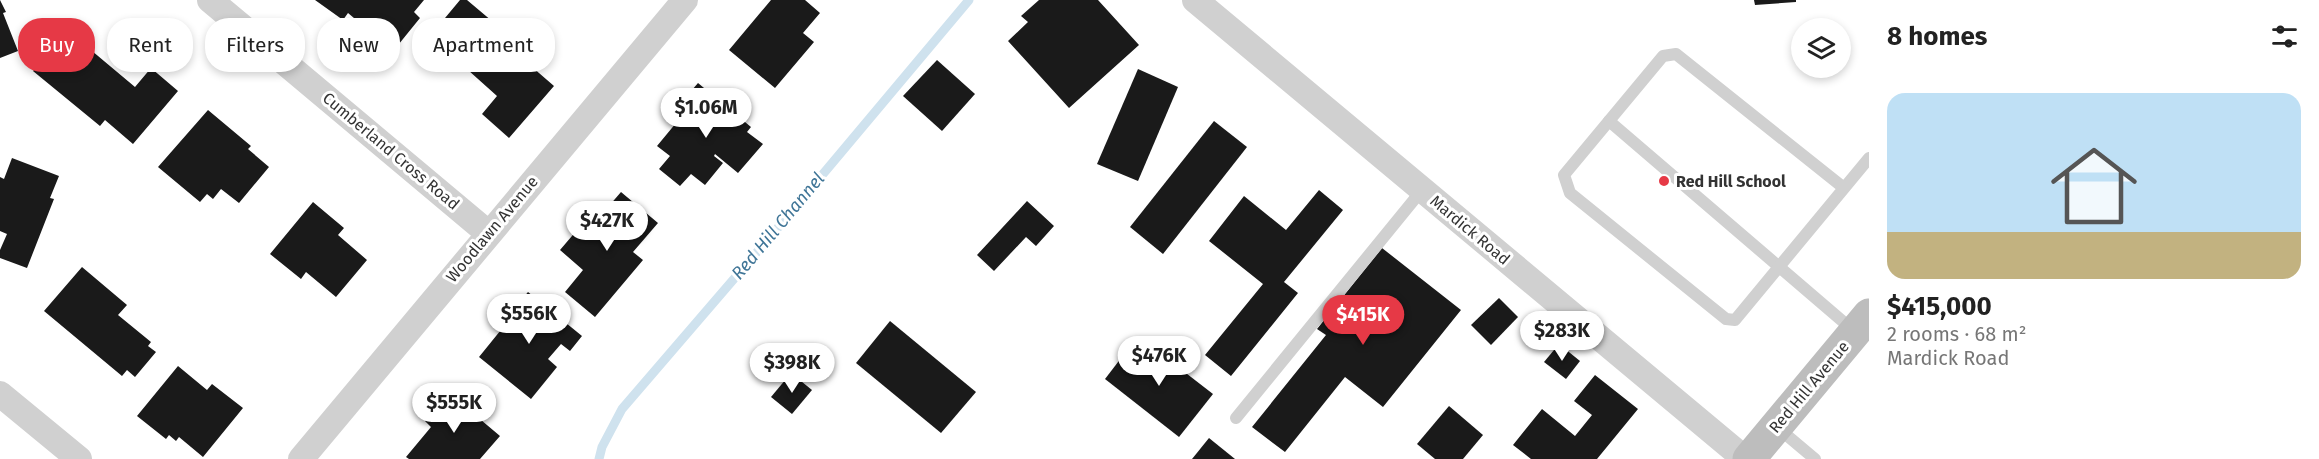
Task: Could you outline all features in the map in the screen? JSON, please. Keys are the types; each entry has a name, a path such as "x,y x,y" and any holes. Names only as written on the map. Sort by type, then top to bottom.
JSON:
{"main road":[{"name":"Red Hill Avenue","path":"1747,459 1862,324"}],"street":[{"name":"Cumberland Cross Road","path":"210,0 488,233"},
{"name":"Woodlawn Avenue","path":"302,459 488,233 685,0"},
{"name":"Mardick Road","path":"1195,0 1747,459"},
{"path":"0,394 78,459"}],"lane":[{"path":"1844,188 1677,54 1663,56 1564,175 1570,193 1726,319 1735,320 1869,158"},
{"path":"1609,121 1779,266 1862,324"},
{"path":"1236,418 1422,190"},
{"path":"1776,426 1815,459"}],"building":[{"path":"0,0 18,51 0,58"},
{"path":"315,0 424,0 414,12 420,18 412,18 412,28 400,43 400,18 354,18 348,13 344,18 340,18"},
{"path":"460,0 467,0 488,18 445,18"},
{"path":"771,0 805,0 820,13 803,33 814,42 775,88 729,50"},
{"path":"1039,0 1098,0 1139,45 1069,108 1008,41 1028,22 1021,16"},
{"path":"1754,0 1796,0 1796,2 1755,5"},
{"path":"95,53 107,64 107,72 117,72 135,87 148,72 156,72 178,91 133,144 105,120 100,126 34,72 95,72"},
{"path":"937,60 975,94 942,131 903,96"},
{"path":"1138,69 1178,87 1138,181 1097,164"},
{"path":"470,72 538,72 554,86 509,138 482,114 497,96"},
{"path":"698,83 751,127 747,132 763,144 738,173 715,154 714,156 723,163 705,185 691,174 680,186 659,169 670,156 657,146 681,117 674,111"},
{"path":"208,110 251,146 248,149 269,167 239,203 221,189 213,199 207,194 200,202 158,167"},
{"path":"1214,121 1247,147 1163,254 1130,227"},
{"path":"12,158 59,176 50,198 54,199 27,268 0,258 0,250 7,234 0,231 0,177 4,179"},
{"path":"1319,190 1343,210 1284,282 1298,293 1231,376 1205,355 1263,284 1209,241 1244,196 1286,230"},
{"path":"621,192 658,223 633,252 643,260 595,317 565,292 583,270 560,250 589,216 596,221"},
{"path":"1027,201 1054,226 1036,246 1026,237 994,271 977,255"},
{"path":"313,202 344,228 338,235 367,260 336,297 306,272 301,279 270,254"},
{"path":"1382,248 1461,310 1383,407 1345,377 1285,452 1252,427 1326,335 1317,329"},
{"path":"82,267 127,305 118,315 151,342 148,346 156,352 135,377 127,370 122,376 44,311"},
{"path":"528,292 582,336 570,351 561,344 548,359 557,367 531,399 479,357 513,315 510,313"},
{"path":"1499,298 1518,317 1491,345 1471,325"},
{"path":"890,321 976,392 941,433 856,363"},
{"path":"1138,336 1213,394 1179,437 1105,379"},
{"path":"1559,344 1580,361 1566,379 1544,362"},
{"path":"178,366 207,390 212,384 243,408 203,457 179,437 176,441 169,435 166,439 137,416"},
{"path":"791,373 812,390 792,414 771,397"},
{"path":"1595,375 1638,409 1597,459 1531,459 1513,445 1542,409 1575,436 1592,415 1574,401"},
{"path":"449,393 500,436 480,459 409,459 406,457 431,427 425,421"},
{"path":"1449,406 1483,435 1463,459 1435,459 1417,444"},
{"path":"1209,438 1235,459 1192,459"}],"waterway":[{"name":"Red Hill Channel","path":"599,459 602,447 622,409 969,0"}],"place":[{"name":"Red Hill School","path":"1664,181"}]}
